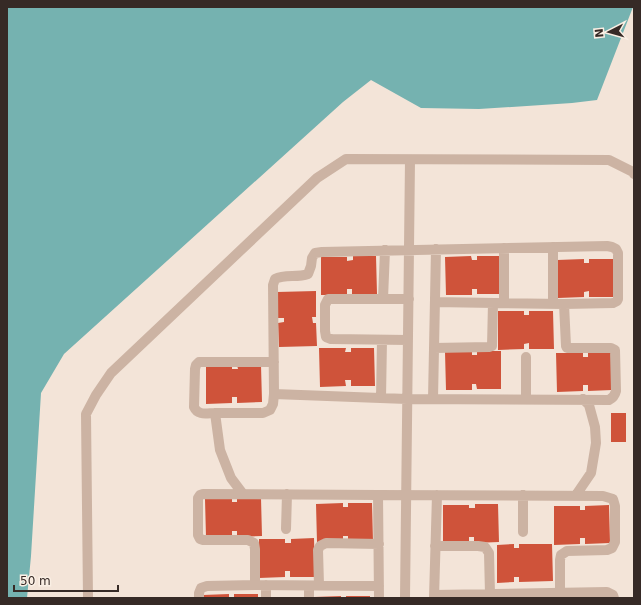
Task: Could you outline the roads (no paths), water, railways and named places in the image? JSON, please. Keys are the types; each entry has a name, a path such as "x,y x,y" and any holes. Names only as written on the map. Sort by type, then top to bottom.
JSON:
{"street":[{"path":"88,598 86,414 96,395 111,373 317,178 346,159 609,160 633,172 634,174"},
{"path":"405,598 410,160"},
{"path":"274,362 199,362 196,365 194,407 196,411 199,413 263,413 270,410 273,404 274,394 274,362 273,285 275,279 280,277 308,274 312,266 312,258 315,253 409,249 612,247 616,249 618,254 618,299 613,303 553,304 435,302"},
{"path":"504,248 504,303"},
{"path":"553,248 553,304"},
{"path":"433,399 436,249"},
{"path":"383,299 385,250"},
{"path":"408,340 331,339 326,336 325,331 325,304 328,299 409,299"},
{"path":"434,348 492,346 493,303"},
{"path":"274,394 433,399 610,400 615,394 615,350 611,348 567,348 564,304"},
{"path":"381,398 382,340"},
{"path":"526,357 526,399"},
{"path":"576,495 590,473 596,443 595,427 589,405 583,399"},
{"path":"215,413 220,450 231,478 243,494"},
{"path":"286,529 287,494"},
{"path":"255,585 256,549 254,543 248,540 203,540 198,536 198,498 200,495 576,495 603,496 613,499 615,506 615,542 612,548 609,550 567,551 561,555 560,593"},
{"path":"378,495 379,598"},
{"path":"437,495 434,596 490,594 501,596 546,596 560,593 607,592 613,595 614,598"},
{"path":"523,495 523,532"},
{"path":"308,598 314,586 318,550 320,546 326,544 379,544"},
{"path":"435,546 485,547 489,553 490,594"},
{"path":"266,585 266,598"},
{"path":"199,598 201,588 207,586 379,586"}],"water":[{"path":"7,7 633,7 597,100 479,109 421,108 371,80 343,102 64,354 41,393 27,598 7,598"}]}
